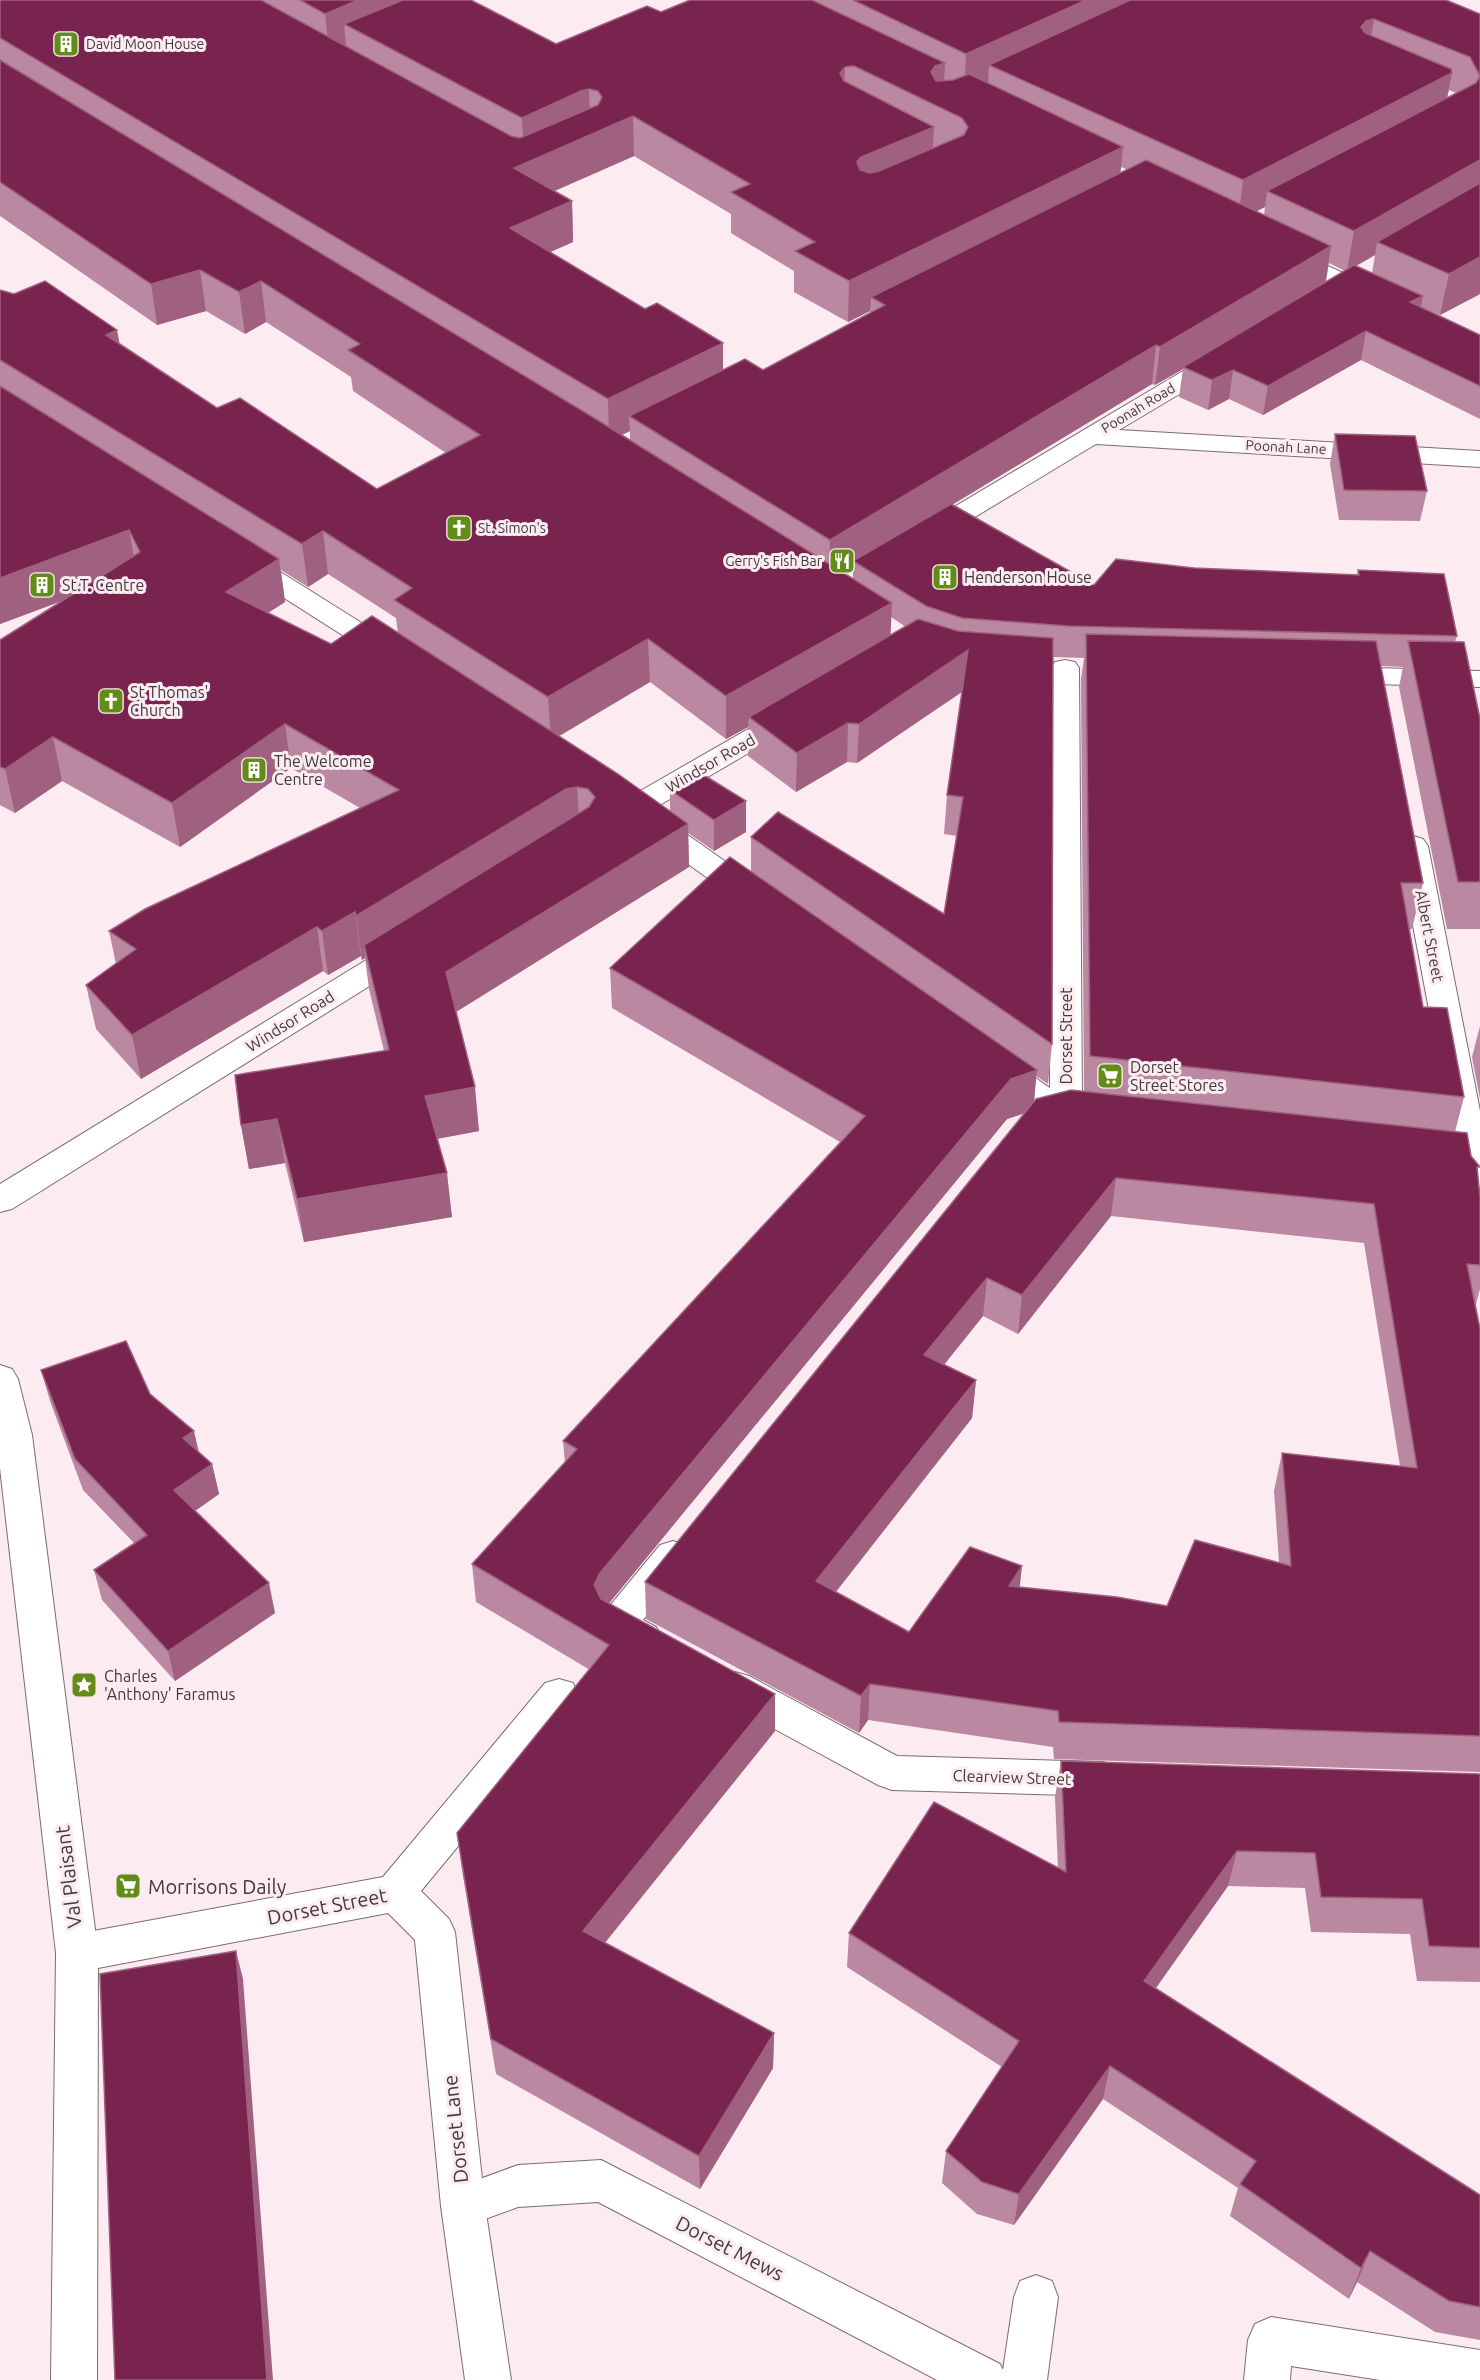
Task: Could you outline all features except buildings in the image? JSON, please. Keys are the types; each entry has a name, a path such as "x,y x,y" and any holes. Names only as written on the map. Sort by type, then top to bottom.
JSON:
{"street":[{"path":"1269,246 1358,277 1399,307"},
{"path":"1328,295 1358,277"},
{"name":"Poonah Road","path":"910,544 1235,350"},
{"name":"Poonah Lane","path":"1092,436 1480,459"},
{"path":"229,552 412,667"},
{"name":"Dorset Street","path":"1065,668 1066,1114"},
{"path":"1310,675 1383,688 1480,679"},
{"name":"Windsor Road","path":"774,910 621,803 813,704"},
{"name":"Albert Street","path":"1407,815 1476,1161 1480,1194"},
{"name":"Windsor Road","path":"0,1200 430,934"},
{"path":"971,1051 1066,1114"},
{"path":"1020,1128 1066,1114 1113,1119"},
{"path":"1403,1152 1476,1161"},
{"name":"Val Plaisant","path":"0,1379 15,1446 77,1953 74,2380"},
{"name":"Clearview Street","path":"692,1532 617,1624 892,1773 1139,1780"},
{"name":"Dorset Street","path":"77,1953 395,1893 559,1695"},
{"name":"Dorset Lane","path":"395,1893 435,1932 463,2206 488,2380"},
{"name":"Dorset Mews","path":"463,2206 518,2186 601,2181 984,2380"},
{"path":"1024,2380 1036,2297"},
{"path":"1267,2380 1271,2340 1480,2373"}],"place":[{"name":"David Moon House","path":"66,44"},
{"name":"St. Simon's","path":"459,528"},
{"name":"Gerry's Fish Bar","path":"842,561"},
{"name":"Henderson House","path":"945,577"},
{"name":"St.T. Centre","path":"42,585"},
{"name":"St Thomas' Church","path":"111,701"},
{"name":"The Welcome Centre","path":"254,770"},
{"name":"Dorset Street Stores","path":"1110,1076"},
{"name":"Charles 'Anthony' Faramus","path":"84,1685"},
{"name":"Morrisons Daily","path":"128,1886"}]}
